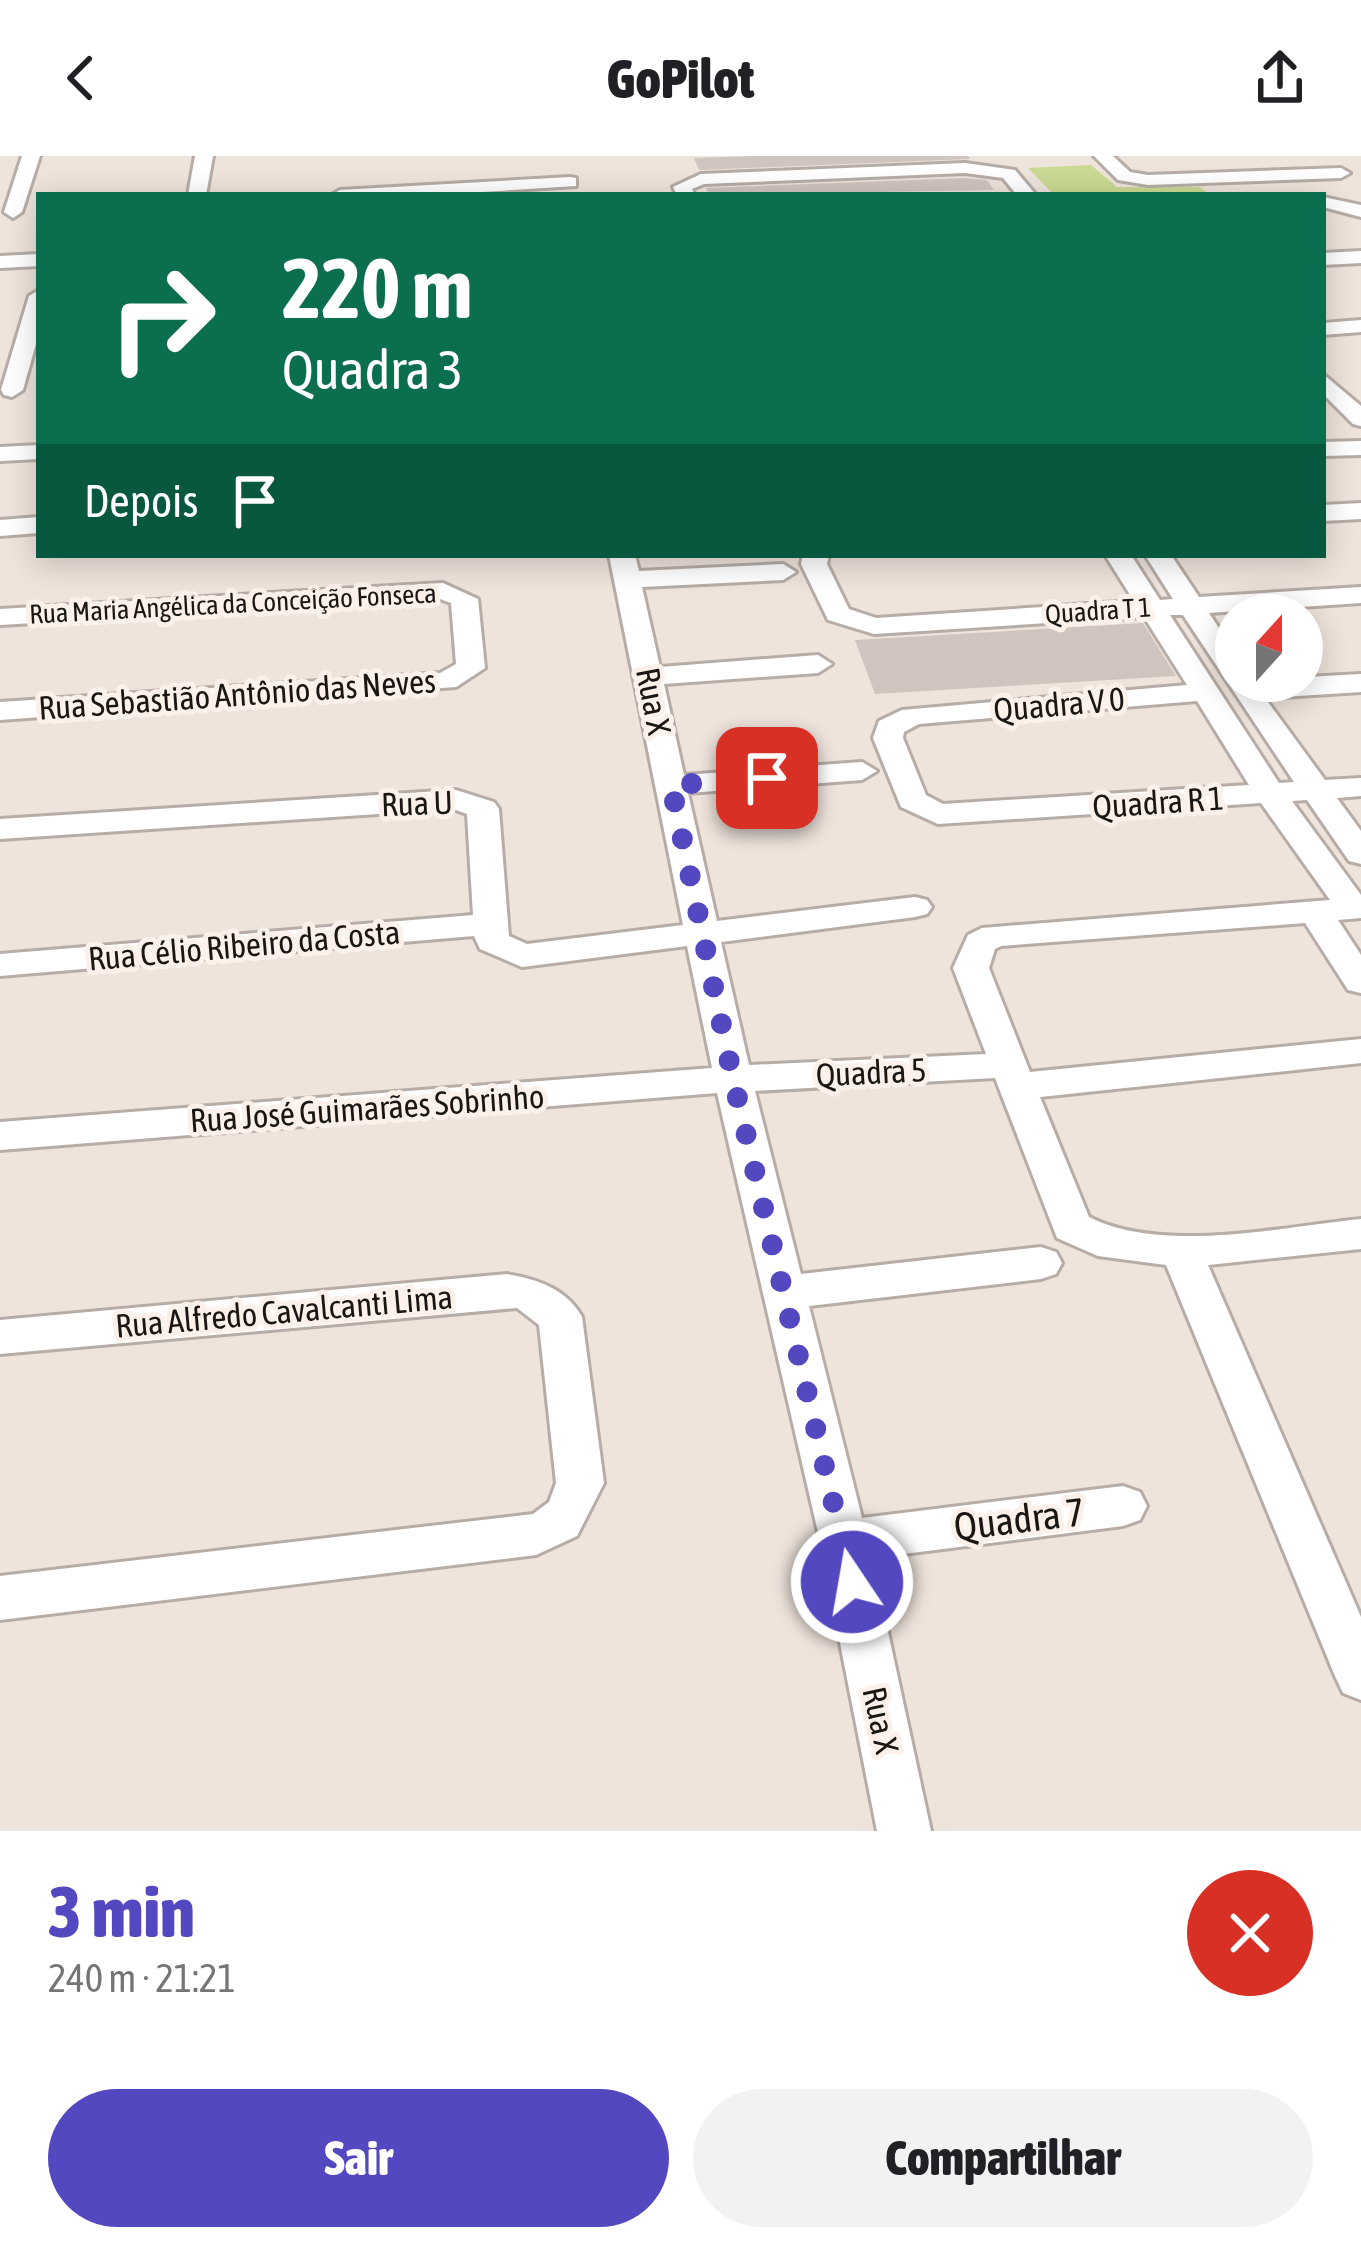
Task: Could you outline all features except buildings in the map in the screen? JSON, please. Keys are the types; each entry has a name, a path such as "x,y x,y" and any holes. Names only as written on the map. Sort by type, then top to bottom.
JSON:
{"street":[{"path":"31,156 6,212 36,211"},
{"path":"198,192 204,156"},
{"path":"352,192 390,183 572,189 560,156"},
{"path":"1102,156 1124,176 1224,186 1340,172"},
{"path":"1320,156 1361,188"},
{"path":"684,191 716,177 965,168 1010,175 1024,192"},
{"path":"1326,259 1361,257"},
{"path":"0,262 36,260"},
{"path":"30,306 6,391 36,388"},
{"path":"1326,329 1361,326"},
{"path":"1326,342 1361,339"},
{"path":"1326,384 1361,419"},
{"path":"1326,433 1361,431"},
{"path":"1326,449 1361,448"},
{"path":"0,454 36,452"},
{"path":"1326,513 1361,511"},
{"path":"0,528 36,525"},
{"path":"1121,558 1215,655"},
{"path":"1159,558 1170,605 1205,692 1271,794 1357,908"},
{"name":"Quadra T 1","path":"815,559 838,614 874,626 1361,595"},
{"path":"625,568 783,572"},
{"name":"Rua X","path":"625,568 733,1079 844,1541 904,1831"},
{"name":"Rua Maria Angélica da Conceição Fonseca","path":"0,617 455,592 464,599 471,668"},
{"path":"650,676 818,664"},
{"name":"Rua Sebastião Antônio das Neves","path":"0,711 446,681 471,668"},
{"path":"1323,683 1361,683"},
{"name":"Quadra V 0","path":"955,815 923,809 912,800 888,738 890,727 913,716 1205,692"},
{"path":"1253,702 1361,854"},
{"path":"671,785 862,772"},
{"name":"Quadra R 1","path":"955,815 1361,787"},
{"name":"Rua U","path":"0,829 431,800 471,802 483,809 488,924"},
{"path":"488,924 492,941 522,956 915,907"},
{"path":"1357,908 994,936 980,943 970,968 1072,1227 1110,1246 1180,1249 1361,1234"},
{"path":"1315,911 1361,982"},
{"name":"Rua Célio Ribeiro da Costa","path":"0,965 488,924"},
{"name":"Quadra 5","path":"733,1079 1014,1076 1361,1051"},
{"name":"Rua José Guimarães Sobrinho","path":"0,1136 733,1079"},
{"path":"1180,1249 1361,1676"},
{"path":"785,1292 1041,1263"},
{"name":"Rua Alfredo Cavalcanti Lima","path":"0,1337 507,1290 529,1294 560,1317 580,1483 573,1510 559,1527 536,1534 0,1598"},
{"name":"Quadra 7","path":"844,1541 1124,1506"}],"green space":[{"path":"1091,165 1117,187 1200,187 1206,192 1051,192 1028,168"}],"route":[{"path":"767,778 671,785 733,1079 852,1582"}]}
